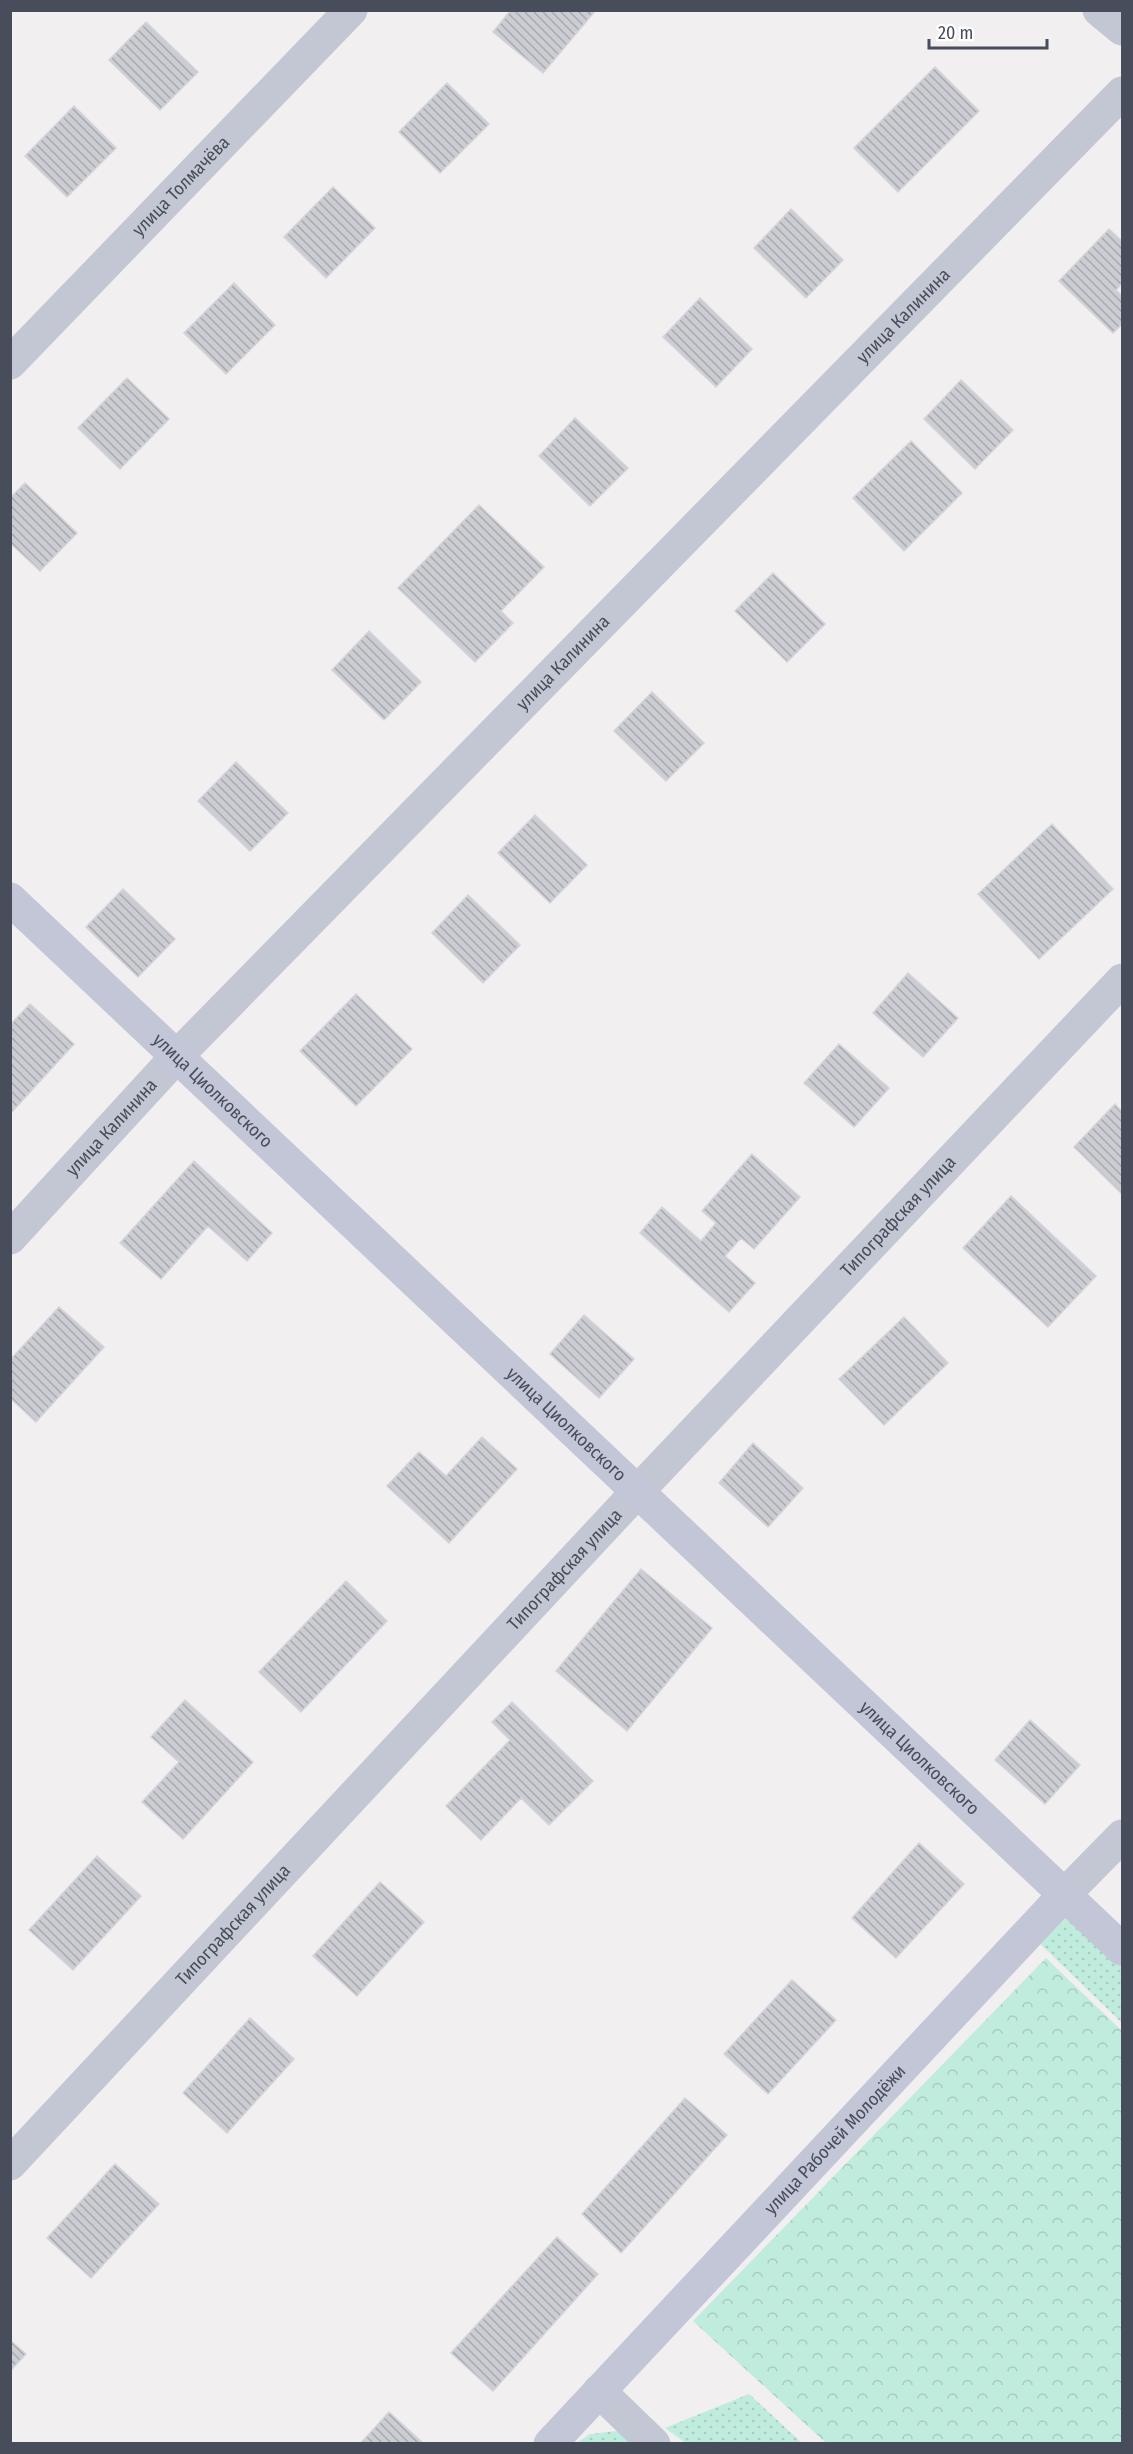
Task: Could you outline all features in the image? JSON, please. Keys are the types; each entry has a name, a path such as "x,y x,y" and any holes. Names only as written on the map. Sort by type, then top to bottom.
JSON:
{"main road":[{"name":"улица Циолковского","path":"10,899 178,1055 1122,1949"},
{"name":"улица Рабочей Молодёжи","path":"550,2444 1064,1894"}],"street":[{"name":"улица Толмачёва","path":"10,363 351,10"},
{"path":"1100,10 1122,30"},
{"name":"улица Калинина","path":"10,1238 178,1055 1122,93"},
{"name":"Типографская улица","path":"10,2164 637,1492 1122,980"},
{"name":"улица Рабочей Молодёжи","path":"1064,1894 1122,1836"},
{"path":"598,2391 654,2444"}],"green space":[{"path":"1064,1895 1122,1949 1122,2023 1029,1933"},
{"path":"1046,1958 1122,2031 1122,2443 826,2443 693,2321"},
{"path":"749,2394 802,2443 686,2443 665,2428"},
{"path":"617,2431 630,2443 578,2442 590,2434"}],"building":[{"path":"511,10 596,10 543,73 493,32"},
{"path":"146,22 198,72 160,110 109,60"},
{"path":"935,67 979,111 898,192 854,148"},
{"path":"447,83 489,124 440,173 399,132"},
{"path":"74,106 116,148 67,197 25,156"},
{"path":"333,187 375,228 326,278 284,237"},
{"path":"791,209 843,260 806,298 754,248"},
{"path":"1109,229 1122,241 1122,283 1116,290 1122,296 1122,324 1113,333 1059,281"},
{"path":"234,283 275,325 226,374 184,333"},
{"path":"700,298 752,349 716,387 663,337"},
{"path":"127,378 169,419 120,469 78,428"},
{"path":"961,380 1013,430 975,469 924,419"},
{"path":"575,418 628,468 590,506 539,456"},
{"path":"911,441 962,493 904,551 853,498"},
{"path":"25,483 77,533 40,571 10,543 10,498"},
{"path":"479,505 544,567 501,611 513,623 475,662 398,588"},
{"path":"773,573 825,624 787,662 735,611"},
{"path":"369,631 421,682 384,720 332,670"},
{"path":"652,692 704,743 666,781 614,731"},
{"path":"236,762 288,813 250,851 198,801"},
{"path":"535,815 587,865 550,903 498,853"},
{"path":"1052,824 1113,889 1039,959 978,894"},
{"path":"123,889 175,939 138,977 86,927"},
{"path":"468,895 520,945 483,983 432,933"},
{"path":"908,973 958,1018 923,1057 873,1013"},
{"path":"356,994 412,1049 356,1106 300,1051"},
{"path":"30,1004 74,1044 10,1114 10,1025"},
{"path":"839,1044 889,1088 854,1127 804,1083"},
{"path":"1115,1104 1122,1112 1122,1194 1074,1147"},
{"path":"752,1154 800,1197 754,1249 741,1238 725,1256 755,1283 729,1312 640,1233 662,1207 701,1241 716,1223 702,1211"},
{"path":"194,1161 272,1233 247,1261 208,1226 161,1279 120,1243"},
{"path":"1011,1196 1096,1276 1048,1327 963,1248"},
{"path":"59,1307 104,1347 36,1422 10,1398 10,1360"},
{"path":"584,1315 634,1359 599,1398 550,1354"},
{"path":"904,1317 948,1363 884,1425 839,1379"},
{"path":"482,1437 517,1469 449,1543 387,1486 419,1452 446,1476"},
{"path":"753,1443 803,1488 768,1527 719,1483"},
{"path":"641,1569 712,1628 627,1731 556,1671"},
{"path":"346,1581 387,1621 301,1712 259,1672"},
{"path":"185,1700 253,1762 183,1839 142,1802 179,1762 151,1737"},
{"path":"512,1702 593,1781 549,1825 521,1798 481,1840 446,1806 510,1740 492,1722"},
{"path":"1030,1720 1080,1765 1045,1804 995,1760"},
{"path":"919,1843 964,1884 896,1958 852,1918"},
{"path":"97,1856 141,1896 73,1970 29,1930"},
{"path":"380,1882 424,1922 357,1996 313,1956"},
{"path":"792,1980 836,2020 768,2094 724,2054"},
{"path":"250,2018 294,2059 227,2133 183,2093"},
{"path":"685,2098 727,2135 621,2253 582,2214"},
{"path":"115,2164 159,2204 91,2278 47,2238"},
{"path":"557,2237 598,2274 493,2391 451,2353"},
{"path":"10,2340 26,2354 10,2371"},
{"path":"389,2412 424,2444 360,2444"}]}
